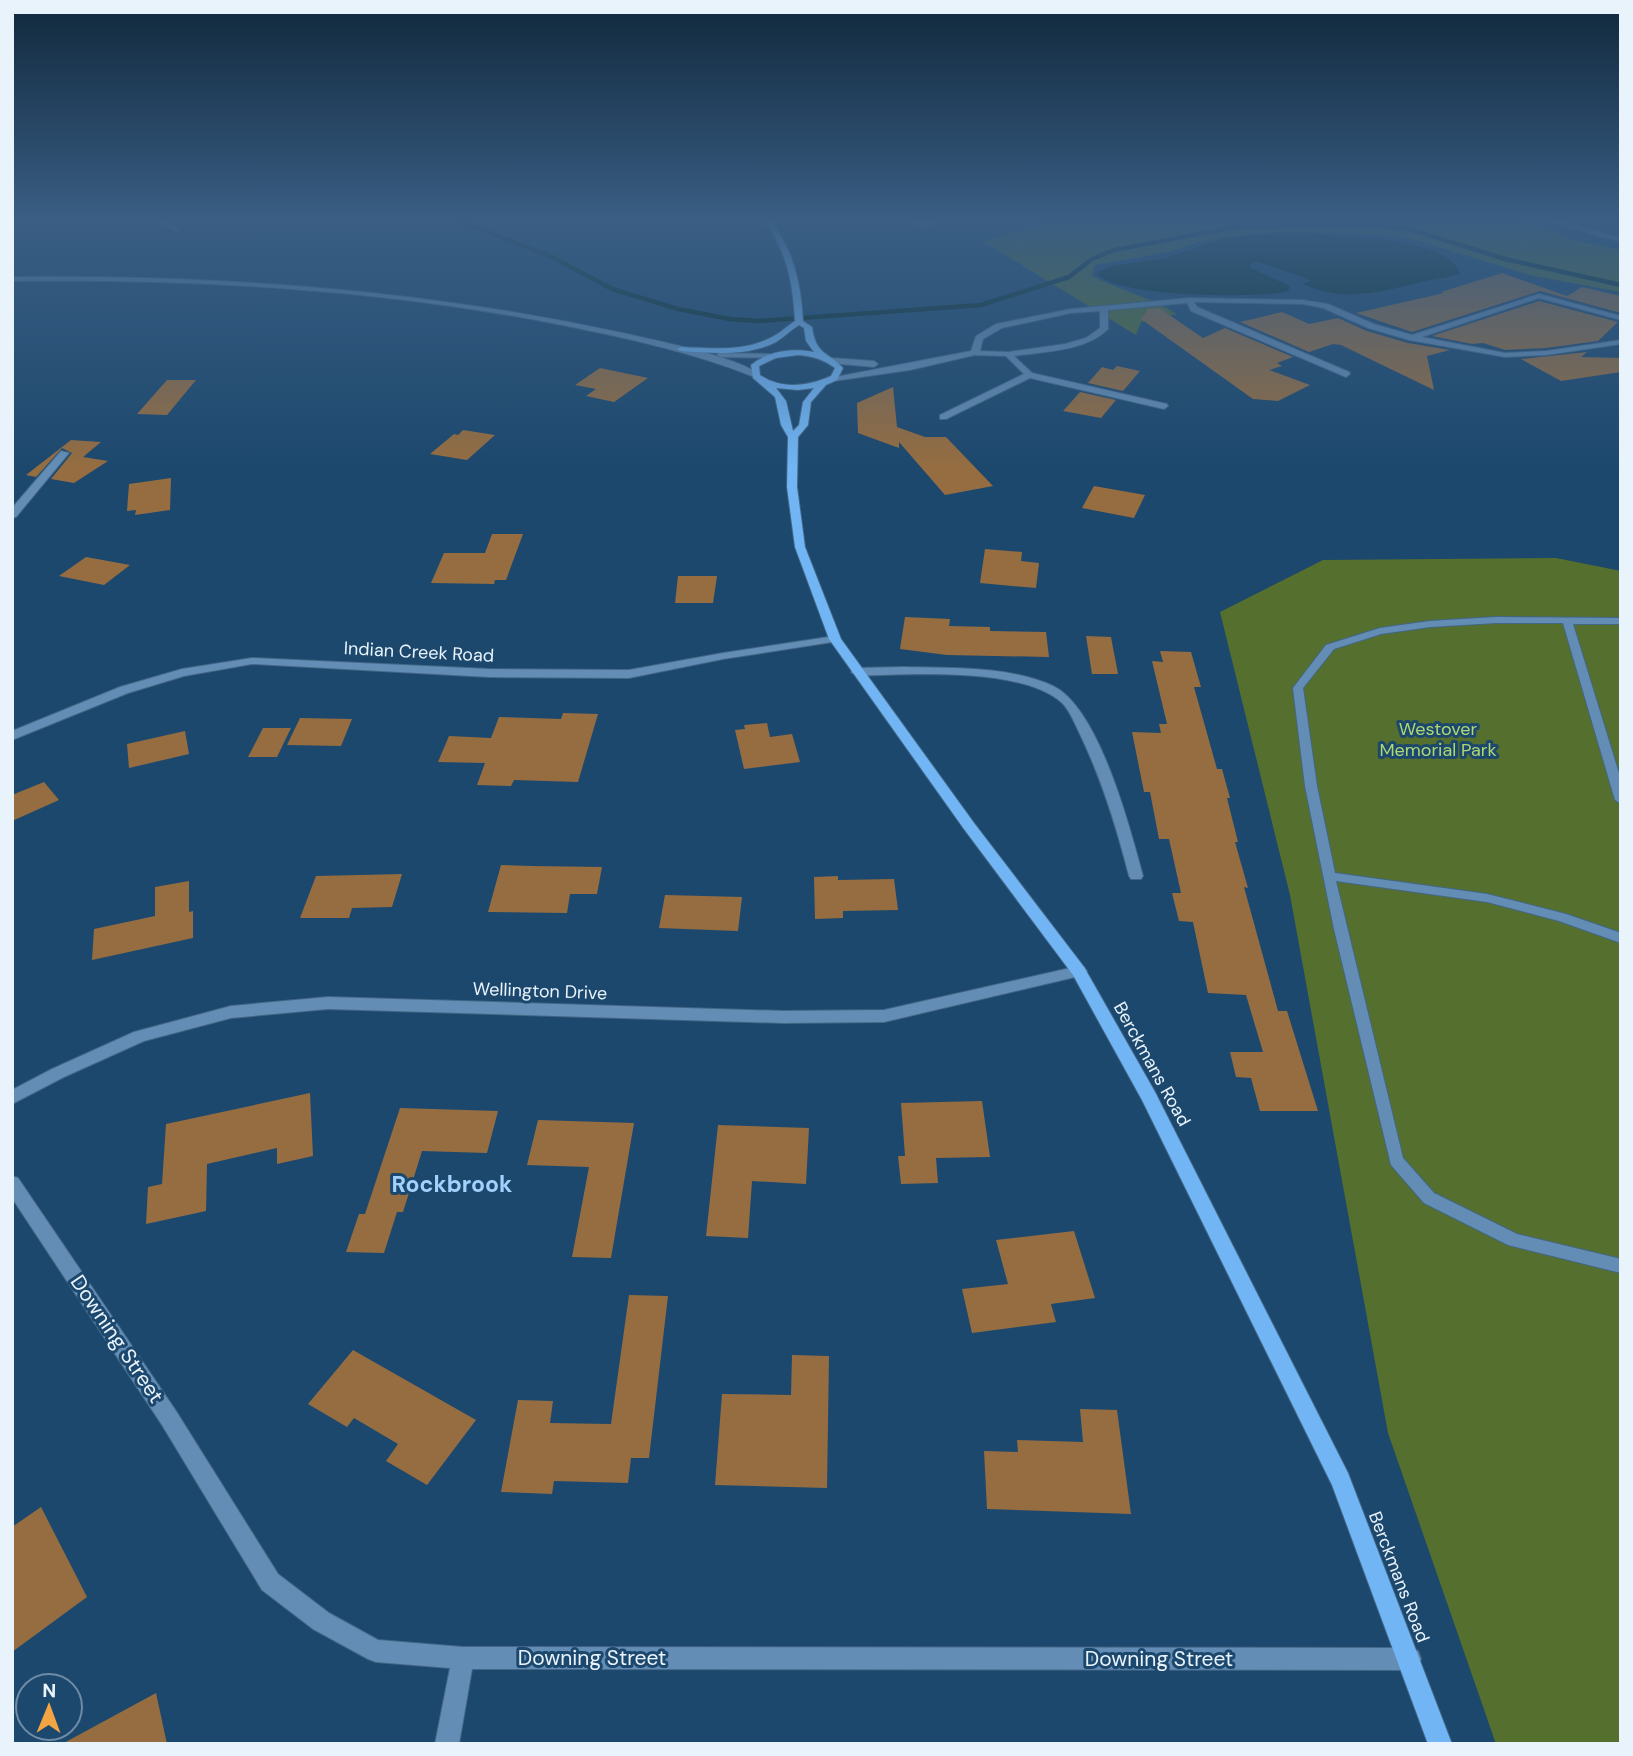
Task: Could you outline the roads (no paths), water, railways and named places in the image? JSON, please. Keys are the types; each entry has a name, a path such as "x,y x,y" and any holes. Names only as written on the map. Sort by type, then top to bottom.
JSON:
{"main road":[{"path":"798,303 799,322"},
{"path":"681,349 747,348 770,341 799,322"},
{"path":"799,322 808,327 810,341 821,356"},
{"path":"755,374 755,365 774,356 786,345 790,327"},
{"path":"763,381 786,387 822,384 838,373 839,368 832,361 821,356 799,353 774,356"},
{"name":"Berckmans Road","path":"755,374 783,403 783,425 793,437"},
{"name":"Berckmans Road","path":"822,384 807,401 803,425 793,437 792,487 800,547 835,639 1079,971 1149,1097 1341,1480 1440,1744"}],"street":[{"path":"435,303 533,316 681,349 725,356 774,356"},
{"path":"975,353 979,338 999,326 1071,311 1161,303"},
{"path":"1191,303 1194,309 1346,374"},
{"path":"1308,303 1325,306 1371,326 1412,338 1505,355 1546,353 1621,342"},
{"path":"1412,338 1518,303"},
{"path":"1565,303 1621,318"},
{"path":"834,378 975,353 1008,354 1089,340 1104,329 1104,309"},
{"path":"681,349 755,374"},
{"path":"1008,354 1029,375 1164,405"},
{"path":"832,361 863,364 932,362"},
{"path":"943,417 1029,375"},
{"path":"12,515 64,453"},
{"name":"Indian Creek Road","path":"12,736 124,690 182,673 252,661 489,673 629,674 835,639"},
{"path":"857,672 926,668 999,676 1054,690 1060,694 1073,710 1112,787 1136,876"},
{"name":"Wellington Drive","path":"12,1097 140,1036 231,1012 328,1003 783,1017 884,1016 1079,971"},
{"name":"Downing Street","path":"12,1183 169,1418 270,1582 321,1621 376,1651 464,1658 1410,1659"},
{"path":"447,1744 464,1658"}],"lane":[{"path":"1621,621 1496,620 1430,624 1380,631 1330,647 1298,688 1311,786 1329,876 1396,1161 1429,1198 1514,1240 1621,1266"},
{"path":"1567,621 1621,800"},
{"path":"1329,876 1487,898 1562,917 1621,938"}],"waterway":[{"path":"658,303 730,319 758,321 987,303"}],"district":[{"name":"Rockbrook","path":"452,1184"}],"park label":[{"name":"Westover Memorial Park","path":"1438,739"}]}
